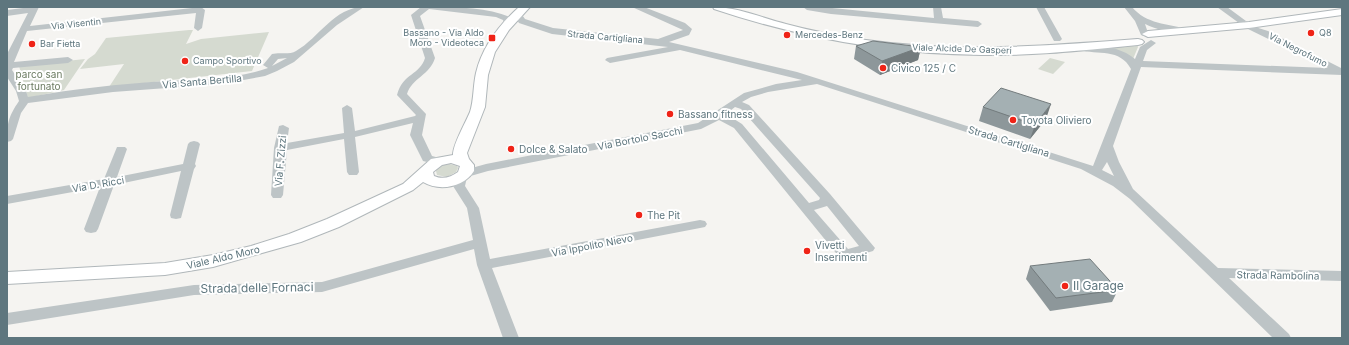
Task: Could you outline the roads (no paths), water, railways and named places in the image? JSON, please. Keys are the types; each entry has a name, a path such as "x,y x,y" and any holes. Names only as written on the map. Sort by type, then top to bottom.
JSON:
{"main road":[{"name":"Viale Alcide De Gasperi","path":"718,7 765,22 846,39 888,45 985,51 1080,48 1143,38 1307,18 1342,12"},
{"name":"Viale Alcide De Gasperi","path":"733,7 775,19 835,33 889,41 933,45 984,47 1143,38 1252,29 1342,17"},
{"name":"Viale Aldo Moro","path":"394,194 413,187 441,183 463,173 460,153 465,138 474,121 483,71 488,57 504,29 521,11"},
{"name":"Viale Aldo Moro","path":"8,282 41,277 165,269 254,251 295,238 333,223 408,187 426,171 442,160 465,138"},
{"path":"442,160 457,159 463,173"},
{"path":"426,171 427,178 441,183"}],"street":[{"path":"129,18 137,7"},
{"name":"Via Santa Bertilla","path":"24,101 56,94 224,80 254,75 273,69 290,61 318,38 332,24 360,7"},
{"path":"426,7 415,15 430,58 430,64 426,69 411,78 403,86 402,95 421,114 416,135 427,159 442,160"},
{"path":"432,7 498,15 521,11"},
{"path":"636,7 682,25 688,29 686,33 659,42"},
{"path":"807,7 826,11 978,24"},
{"path":"937,7 939,20"},
{"path":"1040,7 1057,39"},
{"path":"1221,7 1242,21"},
{"path":"7,13 35,9"},
{"path":"7,139 11,114 24,101 17,84 7,70 8,65 12,53 35,9"},
{"name":"Via Visentin","path":"24,30 201,10 198,28"},
{"path":"1096,171 1106,150 1136,66 1143,38 1131,10"},
{"path":"1131,10 1144,20 1161,28 1187,32"},
{"name":"Strada Cartigliana","path":"521,11 522,21 565,33 659,42 680,46 822,82 1057,156 1096,171 1117,183 1134,196 1161,224 1215,273 1282,338"},
{"path":"498,15 507,19 504,29"},
{"name":"Strada Cartigliana","path":"504,29 532,25"},
{"name":"Via Negrofumo","path":"1252,29 1265,33 1342,72"},
{"name":"Strada Cartigliana","path":"610,60 680,46"},
{"path":"1080,48 1115,52 1130,58 1136,66"},
{"path":"268,65 275,56 297,55"},
{"path":"8,65 68,60"},
{"path":"1136,66 1342,72"},
{"path":"778,70 783,75 785,85 798,82 799,76"},
{"name":"Via Bortolo Sacchi","path":"463,173 701,126 747,96 785,85 822,82"},
{"path":"719,114 738,126 845,255 868,248 826,197 745,107 735,103"},
{"path":"347,108 353,172"},
{"path":"280,148 350,135 421,118"},
{"name":"Via F. Zizzi","path":"277,195 282,128"},
{"path":"176,215 190,166 194,144"},
{"path":"91,229 121,149"},
{"path":"1057,156 1074,160 1088,160 1096,158 1106,150"},
{"path":"1106,150 1122,181 1134,196"},
{"path":"424,154 423,159 426,171"},
{"name":"Via D. Ricci","path":"7,200 190,166"},
{"path":"463,173 473,208 484,265 511,338"},
{"path":"806,208 824,203 826,197"},
{"name":"Via Ippolito Nievo","path":"484,265 700,224"},
{"name":"Strada delle Fornaci","path":"7,319 194,290 225,287 322,287 480,243"},
{"name":"Strada Rambolina","path":"1215,273 1342,276"}],"place":[{"name":"Q8","path":"1311,33"},
{"name":"Mercedes-Benz","path":"787,35"},
{"name":"Bassano - Via Aldo Moro - Videoteca","path":"492,38"},
{"name":"Bar Fietta","path":"32,44"},
{"name":"Campo Sportivo","path":"185,61"},
{"name":"Civico 125 / C","path":"883,68"},
{"name":"Bassano fitness","path":"670,114"},
{"name":"Toyota Oliviero","path":"1013,120"},
{"name":"Dolce & Salato","path":"511,149"},
{"name":"The Pit","path":"639,215"},
{"name":"Vivetti Inserimenti","path":"807,251"},
{"name":"Il Garage","path":"1065,286"}],"park label":[{"name":"parco san fortunato","path":"39,80"}]}
